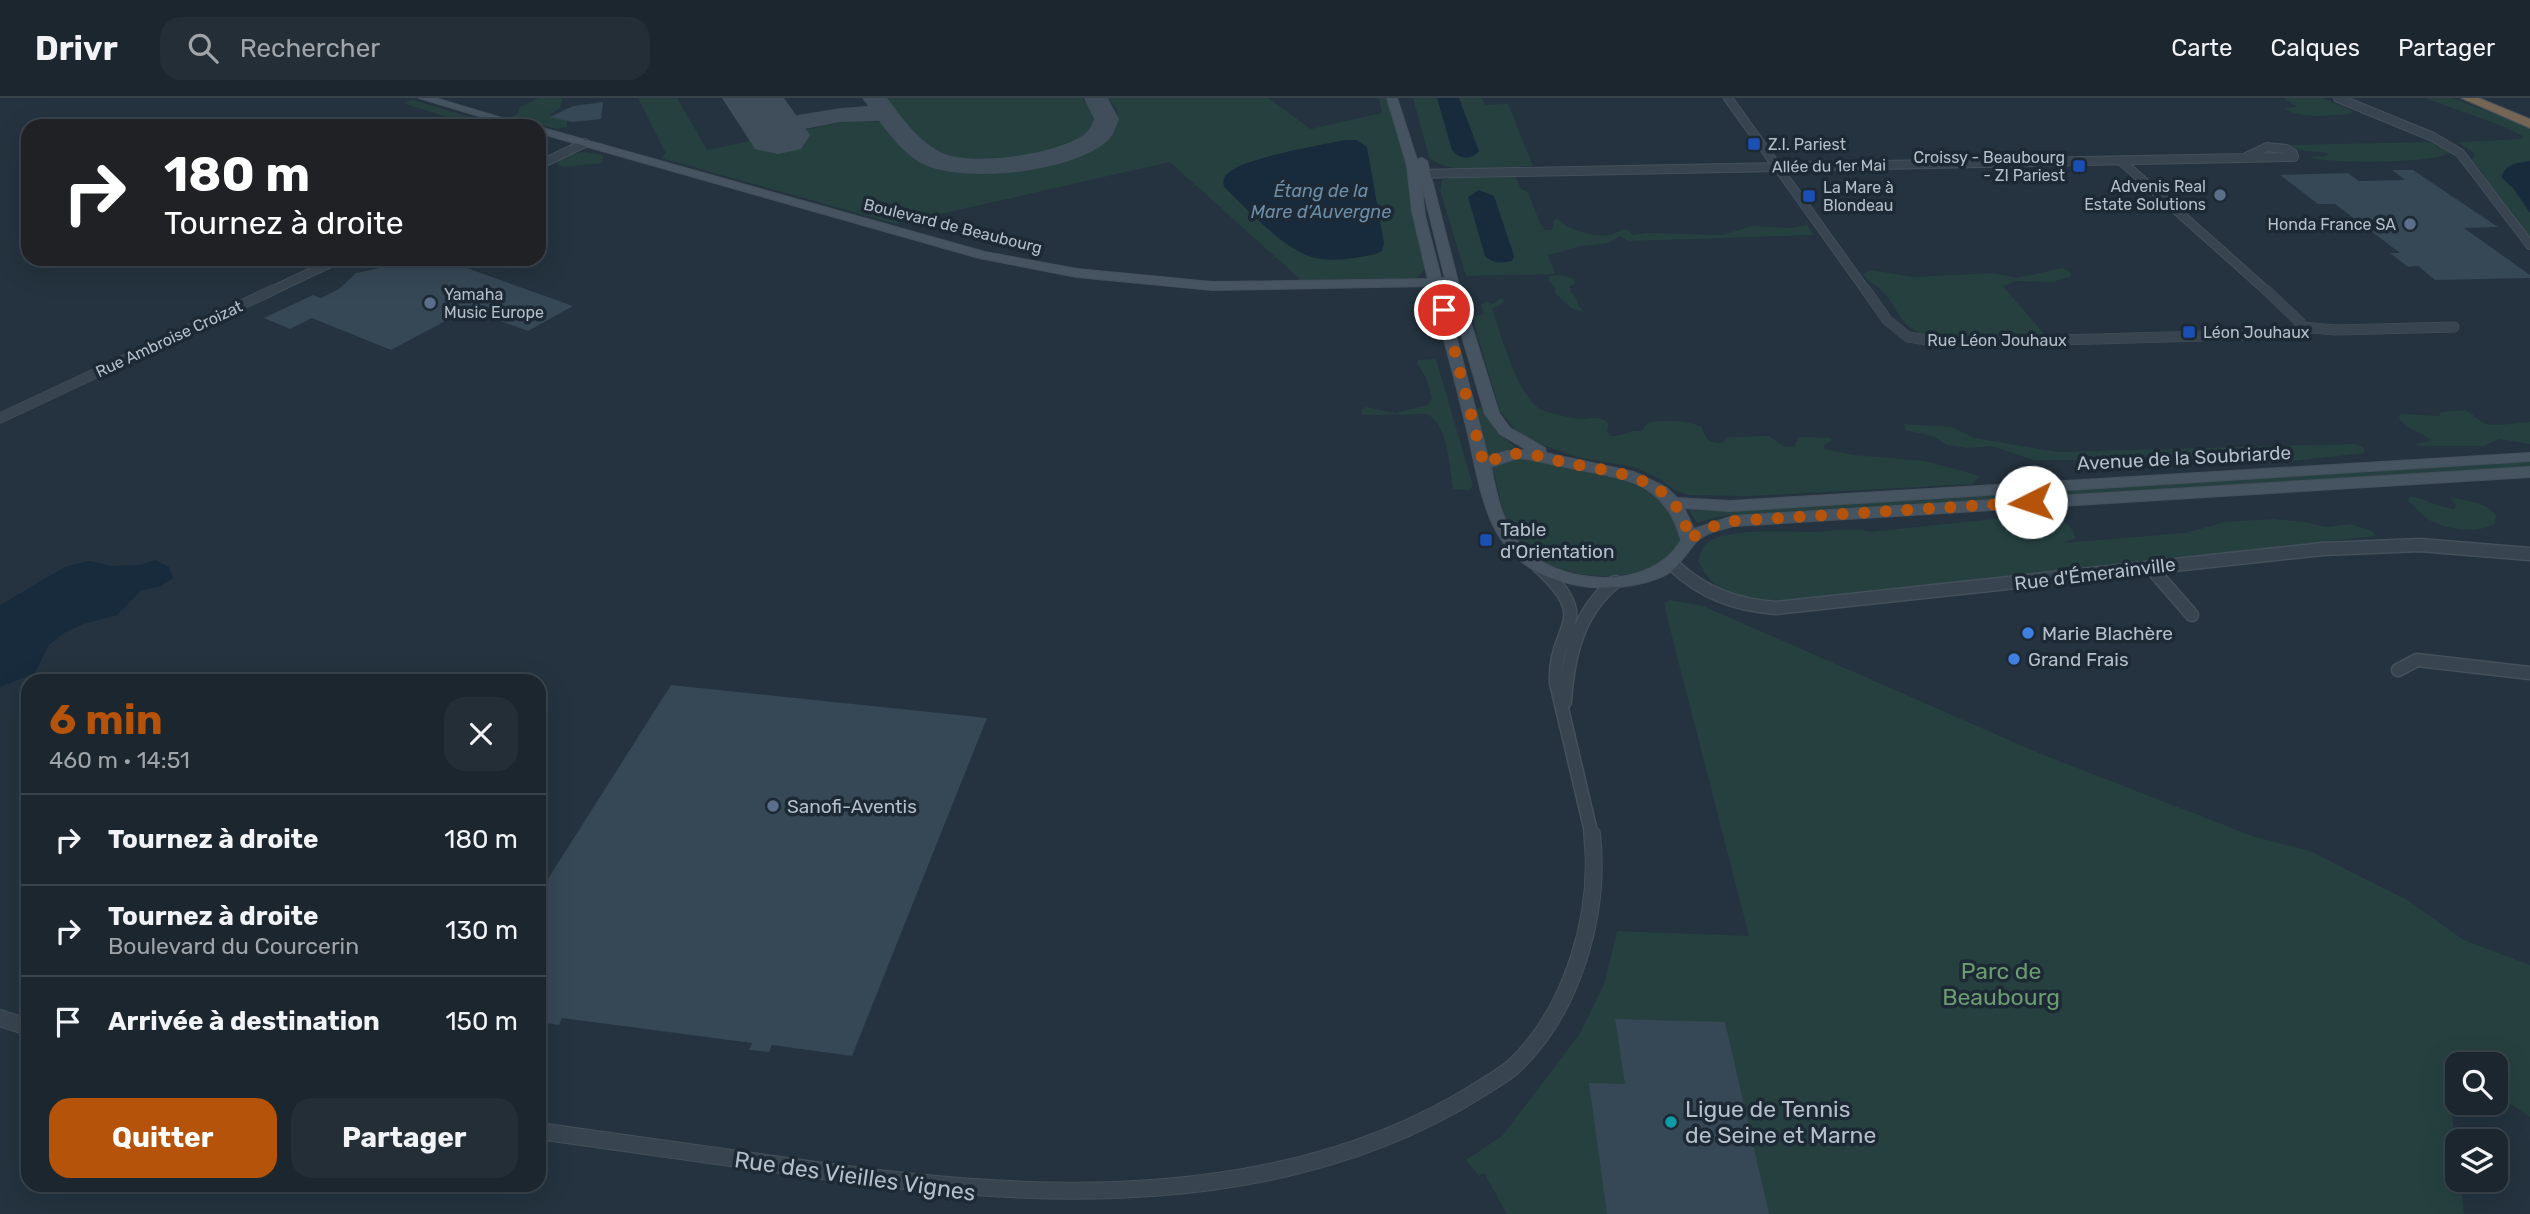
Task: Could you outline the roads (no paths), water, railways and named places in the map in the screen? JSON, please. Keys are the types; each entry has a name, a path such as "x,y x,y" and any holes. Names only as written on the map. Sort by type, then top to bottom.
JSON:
{"highway":[{"path":"2469,98 2530,113"},
{"path":"2469,98 2530,124"},
{"path":"2501,98 2530,113"}],"main road":[{"path":"424,98 499,119"},
{"path":"1392,98 1420,173 1495,419 1514,438 1559,461"},
{"path":"1404,98 1420,173 1418,213 1484,465 1503,531 1513,547 1538,566 1577,579 1615,582 1649,576 1672,565 1689,540 1682,516 1673,502 1639,478 1532,454 1513,453 1484,465"},
{"name":"Boulevard de Beaubourg","path":"546,132 982,255 1077,273 1212,286 1452,282"},
{"name":"Avenue de la Soubriarde","path":"1673,502 1730,506 2530,457"},
{"name":"Avenue de la Soubriarde","path":"1689,540 1704,529 1733,521 2530,472"}],"street":[{"name":"Rue Léon Jouhaux","path":"1728,98 1887,320 1898,332 1914,339 1947,343 2276,334 2294,332 2300,327 2337,330 2454,327"},
{"path":"2338,98 2439,139 2460,153 2530,245"},
{"path":"546,162 585,143"},
{"name":"Allée du 1er Mai","path":"1420,173 2284,159 2295,155 2286,149 2271,147 2244,158"},
{"path":"2121,161 2294,315 2300,322 2300,327"},
{"name":"Rue Ambroise Croizat","path":"0,418 324,266"},
{"name":"Rue d'Émerainville","path":"1672,565 1701,588 1727,602 1776,608 2368,546 2462,547 2530,554"},
{"path":"1444,1128 1485,1095 1542,1032 1562,998 1582,951 1593,892 1593,846 1584,792 1556,681 1558,655 1570,624 1571,611 1562,590 1538,566"},
{"path":"2151,568 2192,615"},
{"path":"1565,716 1567,669 1583,623 1597,595 1615,582"},
{"path":"2398,670 2417,660 2469,664 2530,674"},
{"path":"0,1018 21,1025"},
{"name":"Rue des Vieilles Vignes","path":"546,1132 940,1188 1096,1207"}],"water":[{"path":"1437,98 1459,98 1479,151 1476,154 1465,158 1452,150"},
{"name":"Étang de la Mare d’Auvergne","path":"1344,140 1357,140 1367,147 1384,243 1382,251 1376,254 1330,260 1303,254 1267,228 1224,187 1226,175 1237,167 1283,153"},
{"path":"2530,161 2530,213 2513,188 2502,178 2508,167"},
{"path":"1479,190 1494,196 1514,256 1512,261 1498,262 1485,256 1468,197"},
{"path":"155,560 169,567 173,578 161,586 140,591 117,615 83,624 64,633 49,645 35,673 21,674 21,679 0,687 0,605 65,567 89,561 111,566 140,565"}],"place":[{"name":"Z.I. Pariest","path":"1754,144"},
{"name":"Croissy - Beaubourg - ZI Pariest","path":"2079,166"},
{"name":"Advenis Real Estate Solutions","path":"2220,195"},
{"name":"La Mare à Blondeau","path":"1809,196"},
{"name":"Honda France SA","path":"2410,224"},
{"name":"Yamaha Music Europe","path":"430,303"},
{"name":"Léon Jouhaux","path":"2189,332"},
{"name":"Table d'Orientation","path":"1486,540"},
{"name":"Marie Blachère","path":"2028,633"},
{"name":"Grand Frais","path":"2014,659"},
{"name":"Sanofi-Aventis","path":"773,806"},
{"name":"Ligue de Tennis de Seine et Marne","path":"1671,1122"}],"park label":[{"name":"Parc de Beaubourg","path":"2001,984"}]}
